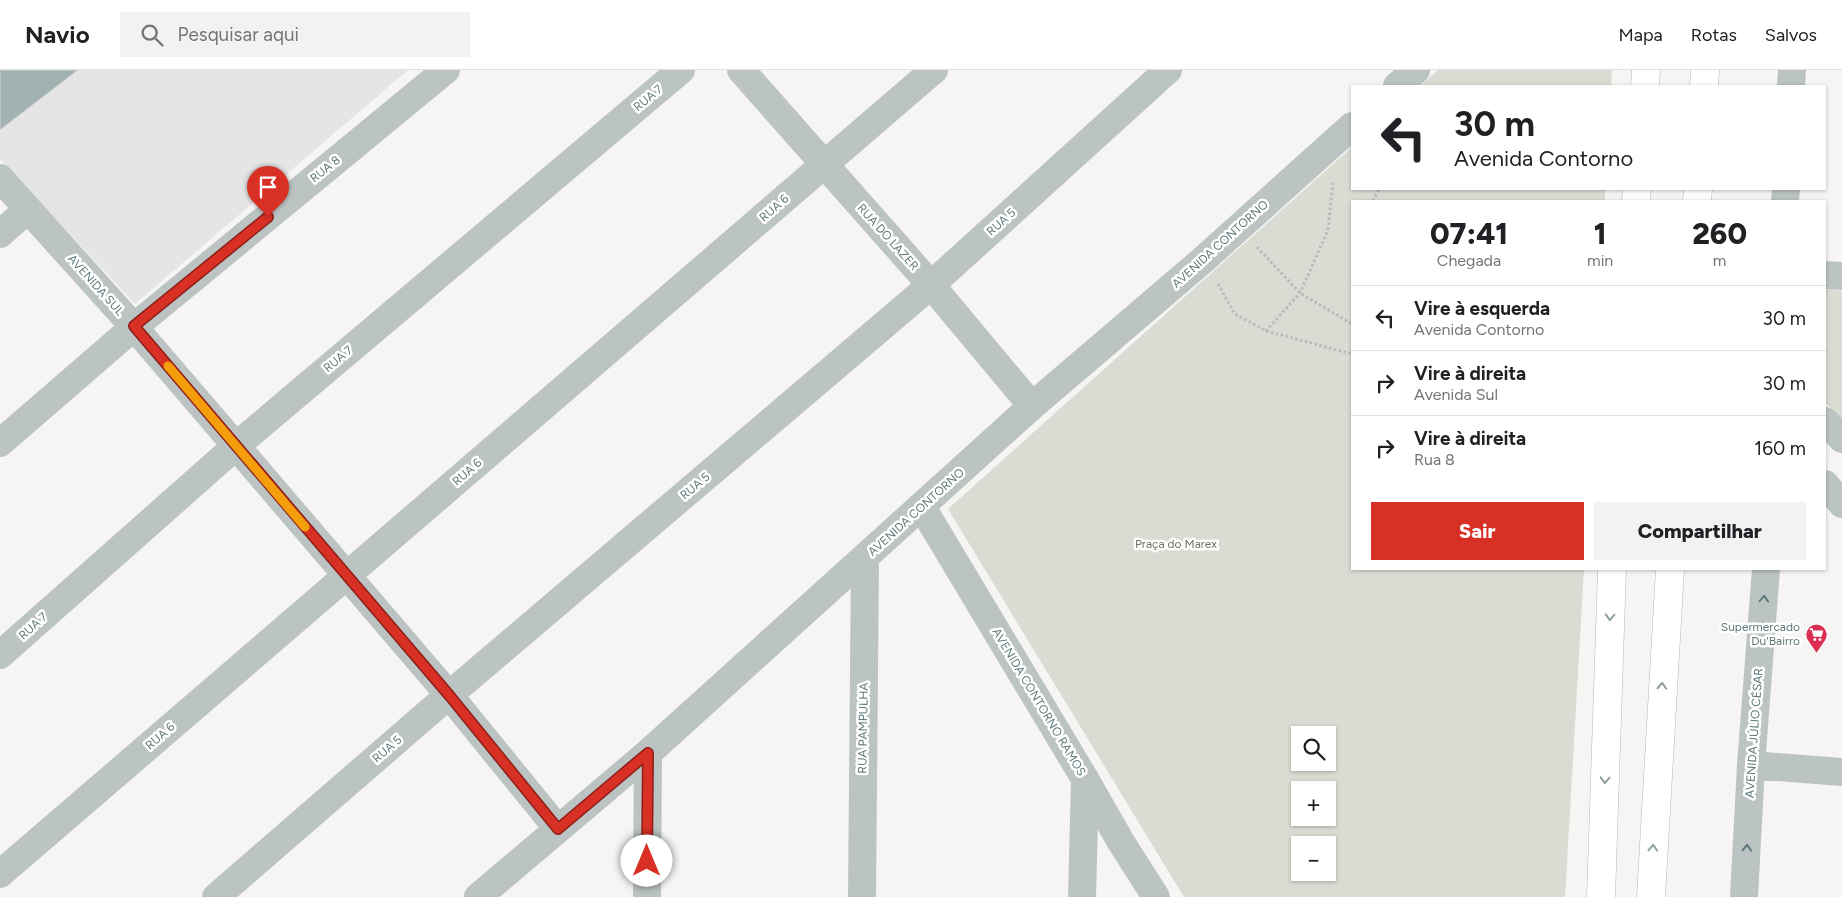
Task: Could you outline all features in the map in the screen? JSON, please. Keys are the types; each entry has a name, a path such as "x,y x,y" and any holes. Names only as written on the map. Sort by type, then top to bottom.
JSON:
{"main road":[{"path":"1645,85 1646,70"},
{"path":"1704,85 1705,70"},
{"path":"1601,897 1612,570"},
{"path":"1651,897 1670,570"}],"street":[{"name":"RUA 8","path":"0,443 134,326 446,70"},
{"name":"RUA 7","path":"0,655 236,446 681,70"},
{"name":"RUA DO LAZER","path":"741,70 931,285 1032,406"},
{"name":"RUA 6","path":"0,874 934,70"},
{"name":"RUA 5","path":"216,897 449,695 931,285 1168,70"},
{"path":"1399,85 1416,70"},
{"path":"1791,85 1792,70"},
{"name":"AVENIDA CONTORNO","path":"478,897 648,753 1032,406 1204,260 1345,132"},
{"name":"AVENIDA SUL","path":"0,178 134,326 449,695 558,829"},
{"path":"0,234 28,209"},
{"path":"1826,275 1842,276"},
{"path":"1826,422 1842,439"},
{"name":"AVENIDA CONTORNO RAMOS","path":"922,507 1121,842 1156,897"},
{"name":"RUA PAMPULHA","path":"862,897 865,558"},
{"name":"AVENIDA JÚLIO CÉSAR","path":"1744,897 1751,765 1766,570"},
{"path":"647,897 648,753"},
{"path":"1751,765 1842,772"},
{"path":"1082,897 1085,779"},
{"path":"0,892 4,897"}],"path":[{"path":"1266,331 1300,293 1328,230 1345,132"},
{"path":"1239,228 1300,293 1351,323"},
{"path":"1204,260 1235,314 1266,331 1351,354"}],"shaded area":[{"path":"78,70 408,70 135,304 0,159 0,130"}],"green space":[{"path":"1438,70 1612,70 1611,85 1421,85"},
{"name":"Praça do Marex","path":"1351,148 1351,190 1605,190 1605,200 1351,200 1351,570 1584,570 1565,897 1184,897 948,509"},
{"path":"1826,289 1842,291 1842,420 1826,403"}],"building":[{"path":"0,70 78,70 0,130"}],"slow traffic":[{"path":"168,366 305,527"}],"place":[{"name":"Supermercado Du'Bairro","path":"1816,653"}],"route":[{"path":"268,217 134,326 449,695 558,829 648,753 647,861"}]}
